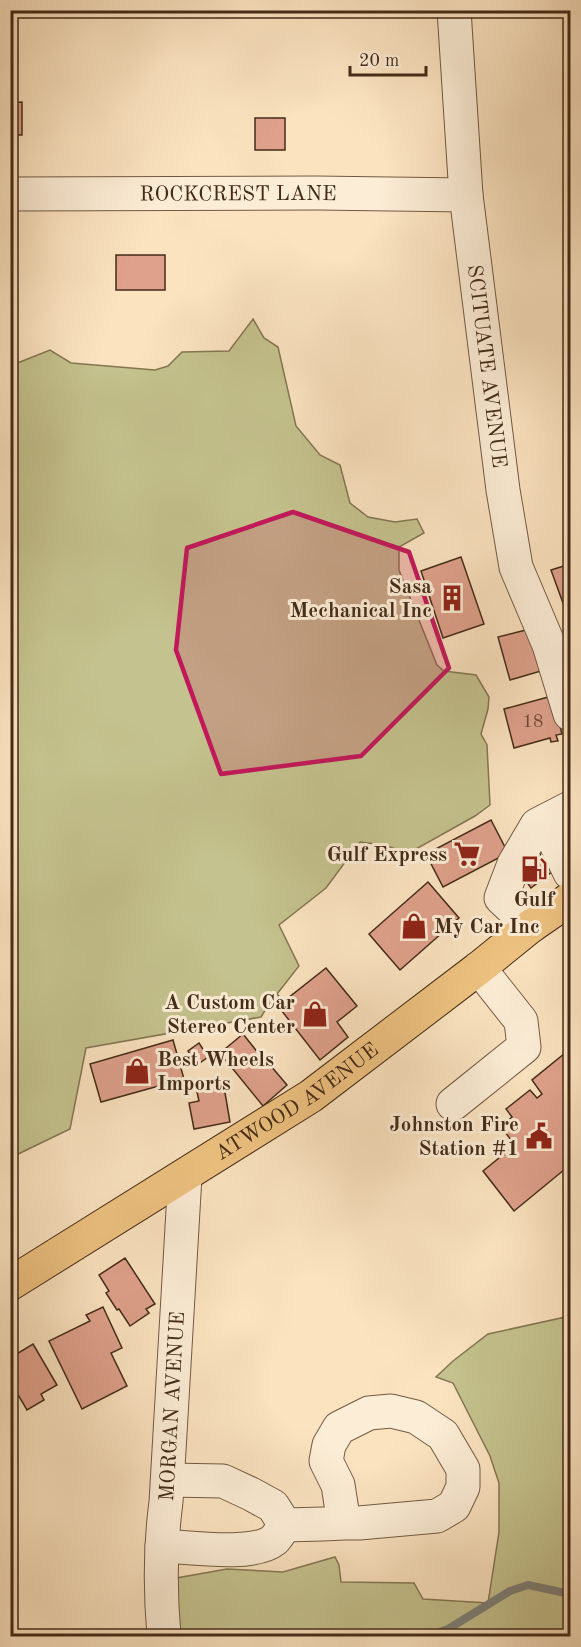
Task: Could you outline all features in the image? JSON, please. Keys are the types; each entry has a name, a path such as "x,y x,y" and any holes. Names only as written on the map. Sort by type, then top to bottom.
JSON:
{"main road":[{"name":"ATWOOD AVENUE","path":"10,1284 311,1096 531,926 567,909"}],"street":[{"name":"SCITUATE AVENUE","path":"454,10 466,195 502,490 516,567 549,645 570,714"},
{"name":"ROCKCREST LANE","path":"10,194 466,195"},
{"path":"531,926 501,898 514,864 537,825 558,815 570,873"},
{"path":"453,1104 524,1047 521,1021 479,968"},
{"name":"MORGAN AVENUE","path":"164,1636 161,1599 162,1546 168,1480 185,1176"},
{"path":"168,1480 223,1481 273,1506 285,1525"},
{"path":"285,1525 344,1523"},
{"path":"162,1546 242,1550 265,1545 275,1539 285,1525"}],"highlighted area":[{"path":"293,512 409,552 449,668 361,756 221,774 176,650 187,548"}],"shaded area":[{"path":"253,319 264,338 278,347 296,426 320,455 340,465 350,503 368,517 395,522 417,519 424,533 399,547 399,570 437,665 444,671 476,675 489,697 481,734 487,745 490,805 475,816 409,853 383,845 360,842 326,888 279,925 299,966 277,994 279,996 269,1004 261,1017 86,1048 70,1129 16,1155 10,1150 11,362 20,362 50,350 71,363 155,370 168,366 182,352 229,351"},
{"path":"570,1316 570,1636 166,1636 171,1579 227,1569 283,1572 335,1557 339,1565 341,1582 414,1583 423,1599 488,1603 499,1532 499,1483 490,1456 453,1383 436,1377 488,1334"}],"building":[{"path":"22,102 22,135 10,135 10,103"},
{"path":"255,118 285,118 285,150 255,150"},
{"path":"10,255 14,255 14,291 10,291"},
{"path":"116,255 165,255 165,290 116,290"},
{"name":"Sasa Mechanical Inc","path":"461,557 484,624 443,638 421,571"},
{"path":"570,564 570,601 563,603 551,570"},
{"path":"530,629 541,671 510,680 498,637"},
{"path":"552,696 562,734 556,735 558,741 551,742 550,738 514,748 504,709"},
{"name":"Gulf Express","path":"491,820 508,853 443,887 426,854"},
{"name":"Gulf","path":"537,850 553,871 531,888 516,867"},
{"name":"My Car Inc","path":"428,882 459,918 400,970 369,934"},
{"name":"A Custom Car Stereo Center","path":"326,968 357,1006 337,1022 348,1037 320,1060 278,1006"},
{"path":"243,1034 259,1054 256,1056 261,1062 265,1059 287,1085 263,1106 220,1053"},
{"name":"Best Wheels Imports","path":"173,1040 184,1079 101,1102 90,1064"},
{"path":"199,1043 208,1057 197,1065 188,1051"},
{"name":"Johnston Fire Station #1","path":"570,1049 570,1165 514,1211 483,1171 515,1145 501,1127 512,1117 506,1109 530,1090 537,1098 542,1094 532,1080"},
{"path":"224,1087 230,1122 194,1129 189,1103 199,1101 197,1092"},
{"path":"125,1258 155,1304 146,1309 149,1313 130,1326 106,1293 109,1291 99,1275"},
{"path":"103,1307 122,1348 111,1353 127,1386 82,1409 49,1341 90,1321 86,1315"},
{"path":"33,1344 57,1385 41,1394 44,1400 27,1410 10,1381 10,1358"}],"waterway":[{"path":"429,1636 448,1629 510,1591 528,1585 570,1594"}],"place":[{"name":"Sasa Mechanical Inc","path":"452,598"},
{"name":"Gulf Express","path":"467,854"},
{"name":"Gulf","path":"534,869"},
{"name":"My Car Inc","path":"414,926"},
{"name":"A Custom Car Stereo Center","path":"315,1014"},
{"name":"Best Wheels Imports","path":"137,1071"},
{"name":"Johnston Fire Station #1","path":"539,1136"}]}
